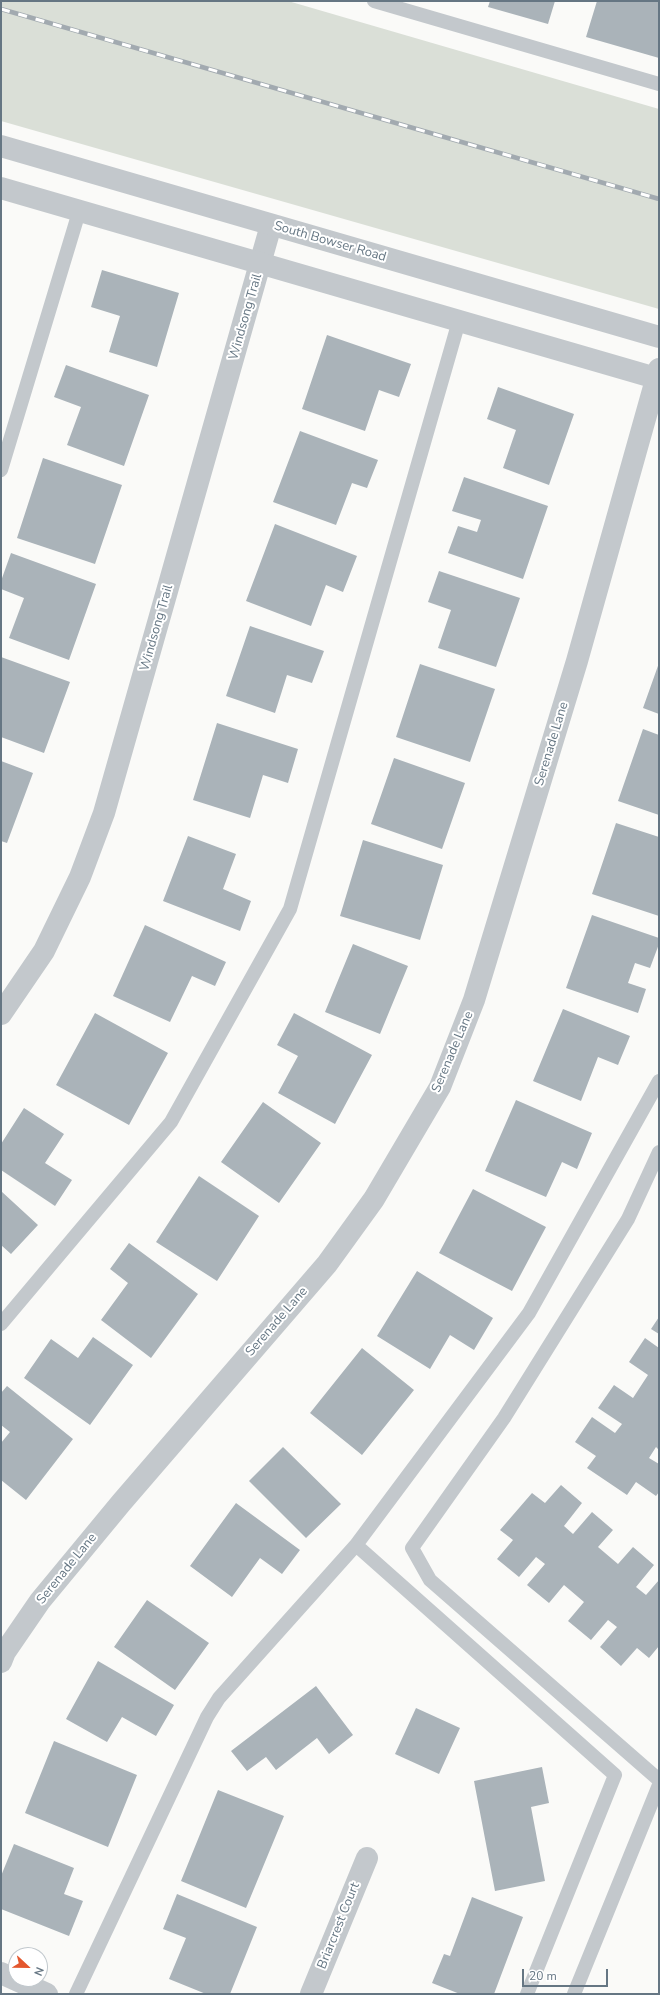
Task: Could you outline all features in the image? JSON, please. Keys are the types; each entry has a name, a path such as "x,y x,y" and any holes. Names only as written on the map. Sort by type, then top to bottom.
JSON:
{"street":[{"name":"South Bowser Road","path":"1,146 659,337"},
{"path":"1,188 79,212 459,321 658,375"},
{"name":"Windsong Trail","path":"1,1014 44,951 80,877 104,812 271,225"},
{"name":"Serenade Lane","path":"1,1662 5,1652 40,1601 121,1503 326,1264 374,1199 440,1088 481,978 577,662 658,375"},
{"name":"Briarcrest Court","path":"311,1994 367,1858"},
{"path":"1,1973 47,1994"}],"lane":[{"path":"374,1 659,84"},
{"path":"1,470 79,212"},
{"path":"1,1324 171,1122 290,909 459,321"},
{"path":"76,1994 207,1717 220,1698 356,1545 529,1313 659,1081"},
{"path":"659,1152 628,1219 591,1279 504,1418 412,1548 430,1580 659,1780"},
{"path":"356,1545 615,1775 527,1994"},
{"path":"574,1994 659,1785"}],"shaded area":[{"path":"1,1 288,1 659,109 659,309 1,121"}],"building":[{"path":"490,1 555,1 548,24 488,7"},
{"path":"597,1 659,1 659,58 586,37"},
{"path":"102,270 179,293 157,367 109,352 120,316 91,307"},
{"path":"327,335 411,364 399,397 379,390 365,431 302,409"},
{"path":"66,365 149,395 124,466 67,445 81,407 54,397"},
{"path":"498,387 574,414 549,485 503,468 516,430 487,419"},
{"path":"300,431 378,460 367,488 352,483 336,525 273,502"},
{"path":"43,458 122,485 95,564 17,538"},
{"path":"464,477 548,506 523,579 448,553 458,526 477,532 481,520 452,511"},
{"path":"275,524 357,556 343,592 326,585 311,626 246,601"},
{"path":"11,553 96,584 69,660 9,638 24,598 1,589 1,581"},
{"path":"439,571 520,598 496,667 438,648 451,610 428,602"},
{"path":"250,626 324,651 312,683 287,675 275,713 226,696"},
{"path":"1,657 70,682 44,753 1,737"},
{"path":"659,663 659,714 643,708"},
{"path":"420,664 495,689 470,762 396,737"},
{"path":"217,723 298,749 288,783 263,775 250,818 193,800"},
{"path":"643,729 659,735 659,815 618,801"},
{"path":"394,758 465,783 442,849 371,824"},
{"path":"1,761 33,773 7,843 1,841"},
{"path":"616,823 659,837 659,916 592,894"},
{"path":"188,836 236,854 223,889 251,901 240,931 163,901"},
{"path":"363,840 443,865 420,940 340,916"},
{"path":"592,915 659,938 659,944 650,968 635,963 628,983 646,989 638,1013 566,988"},
{"path":"145,925 226,962 215,986 192,976 170,1022 113,996"},
{"path":"353,944 408,966 380,1034 325,1012"},
{"path":"563,1009 630,1036 618,1065 598,1057 581,1101 533,1081"},
{"path":"95,1013 168,1053 129,1125 56,1085"},
{"path":"294,1013 372,1055 335,1124 278,1093 298,1056 277,1045"},
{"path":"516,1100 592,1133 577,1169 562,1162 546,1197 485,1171"},
{"path":"263,1102 321,1143 279,1203 221,1162"},
{"path":"24,1108 64,1134 45,1163 72,1180 55,1206 1,1170 1,1144"},
{"path":"199,1176 259,1216 217,1281 156,1242"},
{"path":"473,1189 546,1227 512,1291 439,1253"},
{"path":"1,1191 38,1225 11,1254 1,1245"},
{"path":"129,1243 198,1294 151,1358 101,1320 128,1283 110,1269"},
{"path":"417,1271 493,1318 474,1350 450,1335 430,1369 377,1336"},
{"path":"659,1317 659,1334 651,1329"},
{"path":"93,1337 133,1365 90,1425 24,1378 51,1339 78,1358"},
{"path":"645,1338 659,1348 659,1450 656,1447 649,1458 659,1464 659,1492 656,1496 636,1482 627,1495 587,1468 596,1456 575,1442 592,1417 615,1433 622,1424 598,1408 614,1385 633,1398 648,1375 629,1362"},
{"path":"362,1348 414,1390 362,1455 310,1413"},
{"path":"7,1386 73,1439 26,1500 1,1480 1,1443 10,1432 1,1425 1,1393"},
{"path":"283,1447 341,1504 306,1538 249,1481"},
{"path":"561,1485 582,1503 564,1526 573,1534 592,1512 613,1530 598,1547 618,1564 633,1547 654,1565 636,1587 646,1595 659,1580 659,1646 649,1658 637,1648 621,1666 600,1647 617,1627 608,1620 591,1640 568,1621 584,1602 564,1585 549,1603 527,1585 545,1564 536,1557 519,1577 497,1559 513,1540 500,1530 532,1493 545,1503"},
{"path":"236,1503 300,1550 282,1574 260,1558 232,1597 190,1566"},
{"path":"147,1600 209,1643 175,1690 114,1647"},
{"path":"98,1661 174,1705 156,1736 122,1717 107,1742 66,1719"},
{"path":"316,1686 353,1735 329,1754 317,1738 276,1770 266,1757 247,1771 231,1751"},
{"path":"416,1708 460,1728 439,1774 395,1754"},
{"path":"54,1741 137,1775 108,1847 25,1813"},
{"path":"542,1767 549,1803 531,1807 545,1881 495,1891 474,1781"},
{"path":"218,1790 284,1816 246,1908 181,1881"},
{"path":"14,1844 74,1868 64,1894 83,1901 69,1936 1,1909 1,1876"},
{"path":"177,1894 257,1927 230,1994 206,1994 169,1979 186,1938 163,1929"},
{"path":"472,1897 523,1917 494,1994 460,1994 432,1983 444,1954 450,1956"}],"railway":[{"path":"1,9 659,199"}]}
